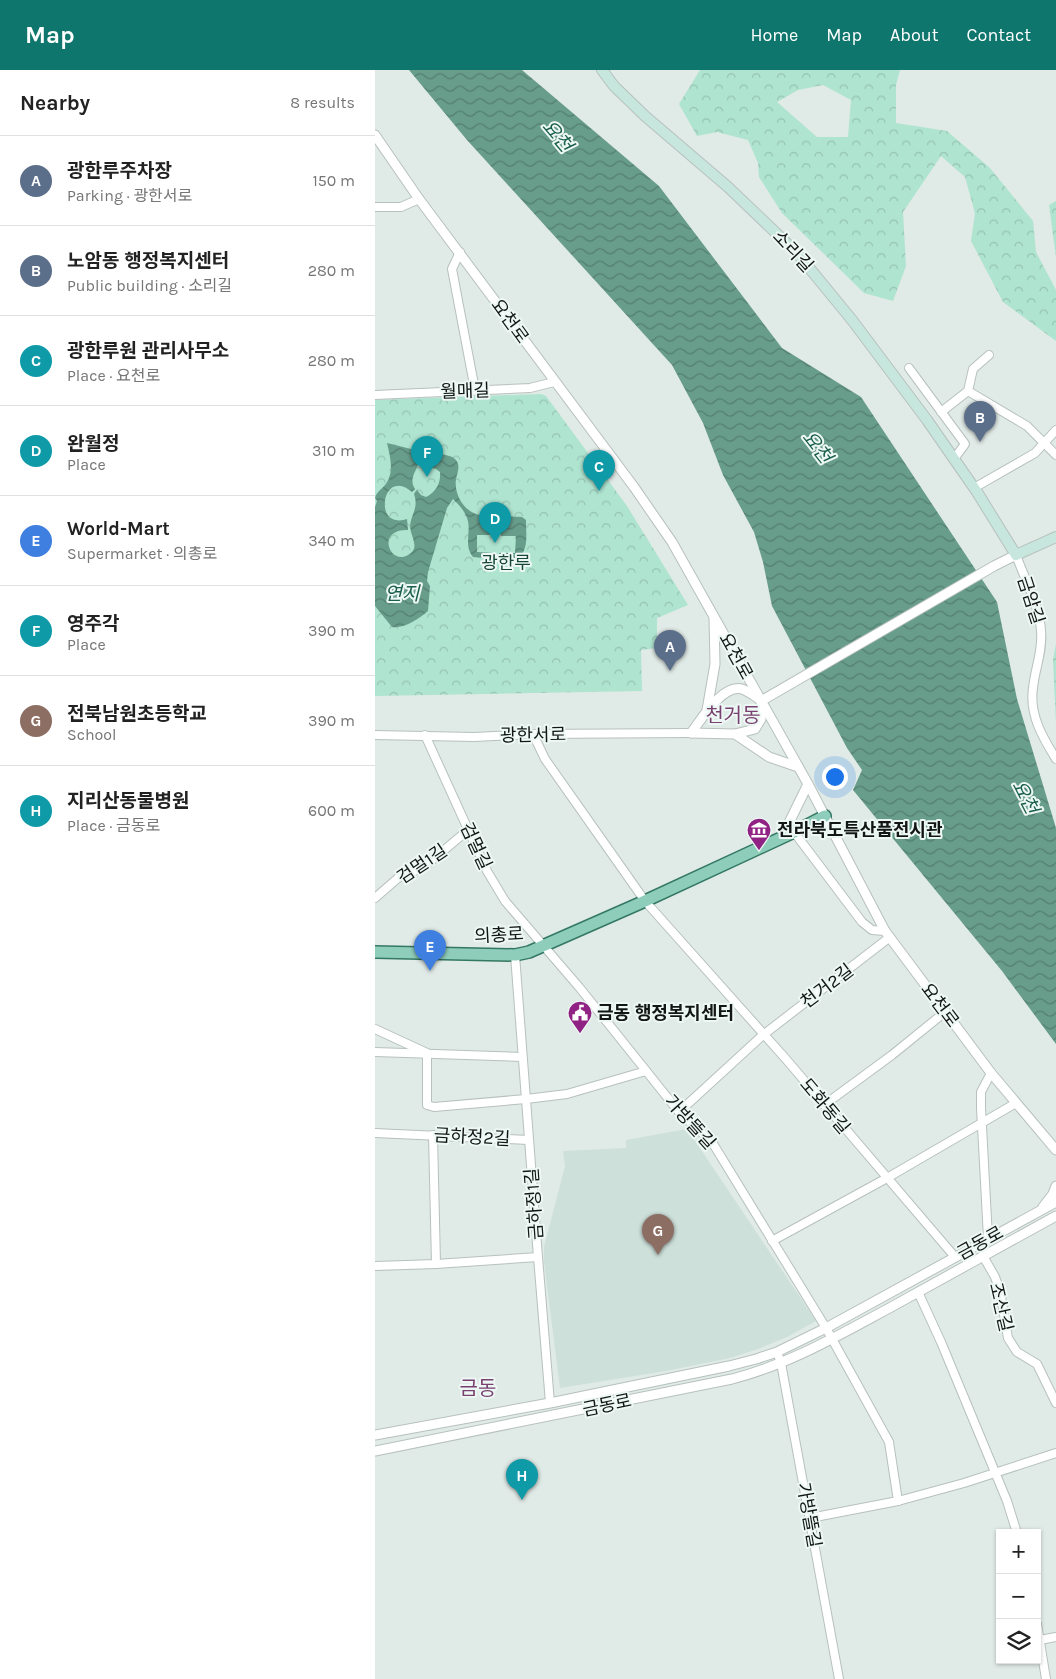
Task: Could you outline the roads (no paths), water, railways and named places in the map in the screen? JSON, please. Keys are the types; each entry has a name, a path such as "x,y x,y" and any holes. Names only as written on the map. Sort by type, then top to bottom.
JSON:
{"main road":[{"name":"소리길","path":"603,70 615,86 645,116 728,187 797,253 852,320 954,459 1016,555"},
{"path":"1016,555 1056,537"},
{"name":"의총로","path":"375,952 515,955 529,952 645,902 825,816"}],"street":[{"name":"요천로","path":"375,135 419,199 673,542 808,784 888,934 991,1073 1056,1150"},
{"path":"375,207 401,207 419,199"},
{"path":"460,252 452,269 475,390"},
{"path":"941,412 968,391 973,369 989,355"},
{"path":"909,368 965,444 954,459"},
{"name":"월매길","path":"375,394 530,388 554,382"},
{"path":"968,391 1027,426 1056,455"},
{"path":"974,488 1035,453 1056,430"},
{"path":"761,700 1016,555"},
{"name":"금암길","path":"1016,555 1037,614 1041,631 1042,648 1033,688 1035,716 1041,734 1056,759"},
{"path":"707,710 715,664 713,615"},
{"path":"691,733 707,710 726,692 735,688 748,692 761,700"},
{"path":"691,733 735,734 755,729 759,725 762,710 761,700"},
{"name":"광한서로","path":"375,735 474,736 691,733"},
{"path":"533,734 545,759 645,902"},
{"path":"735,734 769,757 798,767"},
{"name":"검멀길","path":"425,735 490,876 505,901 544,947"},
{"path":"782,838 808,784"},
{"name":"검멀1길","path":"375,898 398,878 424,867 468,830"},
{"path":"794,832 861,922 872,930 888,934"},
{"name":"도화동길","path":"645,902 955,1257"},
{"name":"천거2길","path":"763,1035 888,934"},
{"name":"가방뜰길","path":"544,947 579,987 645,1072 679,1112 712,1142 826,1328"},
{"name":"금하정2길","path":"375,1133 529,1140 515,955"},
{"path":"824,1105 892,1055 945,1012"},
{"path":"375,1029 427,1052"},
{"path":"679,1112 763,1035"},
{"path":"375,1052 427,1052 522,1057"},
{"name":"금하정2길","path":"427,1052 427,1105 433,1107 526,1100"},
{"path":"526,1100 567,1094 645,1072"},
{"path":"987,1238 981,1092 991,1073"},
{"path":"772,1241 887,1178 1016,1103"},
{"path":"433,1135 436,1264"},
{"name":"금하정1길","path":"375,1266 537,1258 529,1140"},
{"path":"1041,1209 1053,1194 1056,1186"},
{"name":"금동로","path":"375,1434 551,1403 729,1366 777,1352 826,1328 987,1238 1056,1202"},
{"name":"금동로","path":"375,1451 760,1372 833,1339 1053,1219"},
{"name":"조산길","path":"983,1256 995,1277 1000,1291 1008,1338 1017,1352 1037,1364 1056,1403"},
{"path":"537,1258 551,1403"},
{"path":"918,1292 941,1342 1007,1501 1016,1529"},
{"path":"826,1328 889,1442 898,1501"},
{"name":"가방뜰길","path":"777,1352 781,1364 839,1679"},
{"path":"810,1518 898,1501 964,1483 1056,1453"},
{"path":"1041,1640 1056,1637"},
{"path":"1041,1646 1046,1679"}],"water":[{"name":"요천","path":"409,70 522,70 659,186 782,348 861,397 997,602 1017,699 1056,828 1056,1044 1002,971 853,790 862,770 847,748 772,606 763,562 754,532 723,475 703,423 672,365 467,140"},
{"name":"연지","path":"387,443 419,451 418,464 413,480 415,489 412,492 403,486 395,486 386,496 386,511 390,517 397,520 407,519 408,530 398,531 389,540 391,552 396,556 408,555 414,547 410,527 415,510 414,494 417,490 426,497 430,495 440,480 440,472 422,465 423,451 446,455 456,460 458,467 456,490 460,500 471,512 485,516 522,517 526,520 524,551 518,559 499,559 499,553 515,553 516,536 501,536 500,533 477,535 477,552 493,553 493,559 473,557 468,543 469,528 467,518 463,510 453,499 447,508 428,572 427,581 430,586 428,611 411,623 397,627 392,627 375,606 375,507 377,501 375,498 390,475 391,464"}],"place":[{"name":"노암동 행정복지센터","path":"980,442"},
{"name":"영주각","path":"427,477"},
{"name":"광한루원 관리사무소","path":"599,491"},
{"name":"완월정","path":"495,543"},
{"name":"광한루주차장","path":"670,671"},
{"name":"전라북도특산품전시관","path":"759,851"},
{"name":"World-Mart","path":"430,971"},
{"name":"금동 행정복지센터","path":"580,1034"},
{"name":"전북남원초등학교","path":"658,1255"},
{"name":"지리산동물병원","path":"522,1500"}],"district":[{"name":"천거동","path":"733,715"},
{"name":"금동","path":"478,1388"}],"park label":[{"name":"광한루","path":"506,563"}]}
